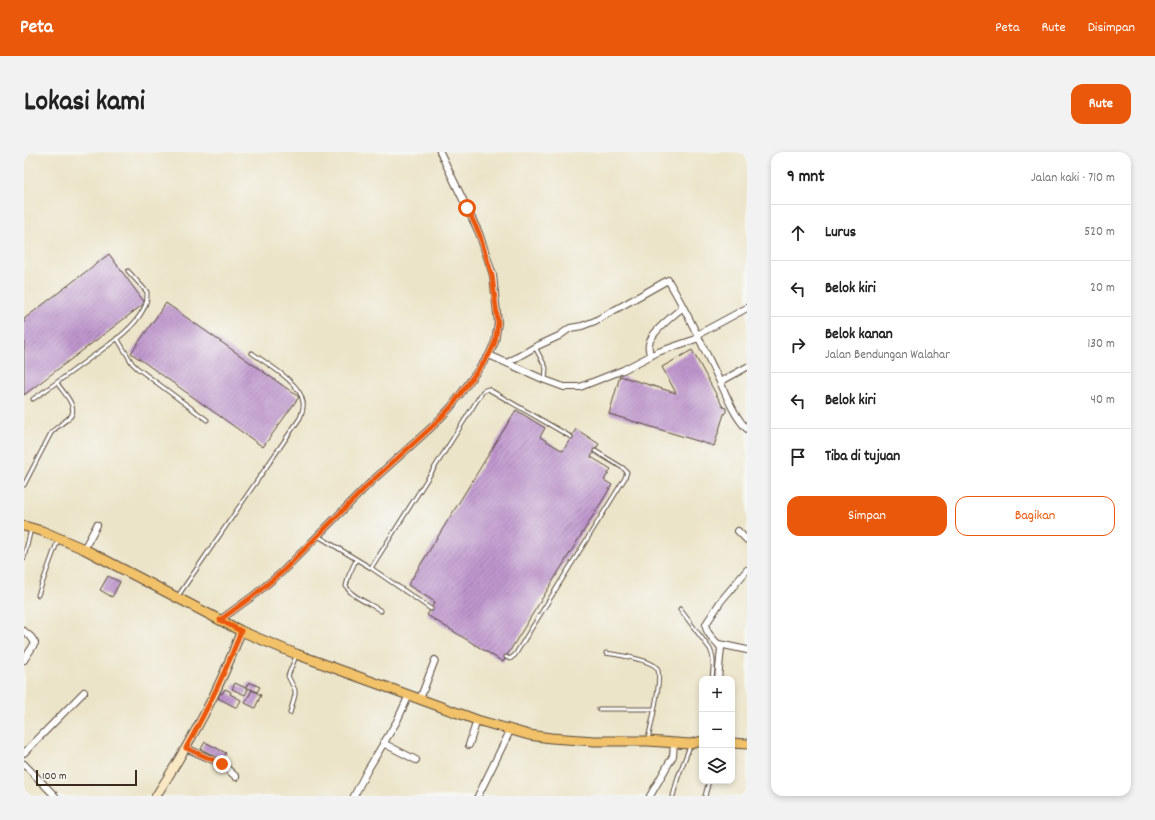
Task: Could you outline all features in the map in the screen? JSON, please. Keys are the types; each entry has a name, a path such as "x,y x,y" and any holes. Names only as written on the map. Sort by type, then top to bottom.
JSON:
{"main road":[{"path":"28,527 84,549 241,631 296,654 510,731 551,738 595,741 648,741 690,744 699,742"},
{"path":"735,742 747,744"}],"street":[{"path":"220,620 270,582 377,476 434,425 448,411 489,355 495,342 498,323 492,275 479,233 440,152"},
{"path":"507,363 535,347 559,336 570,328 582,326 595,321 668,280 698,336 734,410 747,429"},
{"path":"650,356 648,345 651,338 683,307"},
{"path":"489,355 564,387 580,388 698,336 747,308"},
{"path":"720,382 747,367"},
{"path":"84,549 97,525"},
{"path":"738,531 747,540"},
{"path":"718,676 721,648 705,627 721,601 747,570"},
{"path":"24,631 35,643 24,660"},
{"path":"156,796 186,748 216,692 227,669 241,631"},
{"path":"719,644 747,650"},
{"path":"420,699 435,660"},
{"path":"24,753 84,692"},
{"path":"354,796 366,771 397,721 409,695"},
{"path":"469,745 478,720"},
{"path":"478,796 510,731"},
{"path":"650,796 673,756 674,743"},
{"path":"383,744 416,760"},
{"path":"186,748 222,764 236,777"},
{"path":"24,764 55,796"}],"lane":[{"path":"33,399 117,338 139,317 146,306 147,292 128,272"},
{"path":"117,338 132,363 137,368 207,420"},
{"path":"535,347 546,368 545,380"},
{"path":"177,597 300,418 303,410 304,402 301,394 295,386 252,354"},
{"path":"24,485 51,433 72,413 73,407 57,383"},
{"path":"371,568 483,391 488,389 571,437"},
{"path":"506,658 510,659 515,655 625,478 626,472 623,468 595,451"},
{"path":"24,558 28,527"},
{"path":"318,536 371,568 431,609"},
{"path":"38,595 59,538"},
{"path":"356,560 346,586 354,595 381,610"},
{"path":"680,609 710,648 714,656 712,676"},
{"path":"606,653 650,663 656,667 659,673 659,685 648,741"},
{"path":"290,713 295,690 288,676 296,654"},
{"path":"599,709 654,709"},
{"path":"672,796 690,744"},
{"path":"705,796 708,784"}],"building":[{"path":"109,254 145,303 24,395 24,319"},
{"path":"166,303 299,397 263,447 131,353"},
{"path":"692,350 723,407 726,408 726,412 724,414 714,446 609,414 620,376 676,393 662,367"},
{"path":"516,410 545,428 540,437 563,451 576,429 599,444 591,457 611,469 604,480 612,485 503,662 427,615 435,602 408,585"},
{"path":"108,576 120,582 112,597 100,590"},
{"path":"249,682 260,687 257,692 246,687"},
{"path":"235,683 248,689 245,695 232,689"},
{"path":"225,689 231,692 230,694 241,700 237,708 218,698 220,693 222,694"},
{"path":"252,690 261,695 255,708 245,703"},
{"path":"205,742 226,753 222,760 201,749"}],"route":[{"path":"222,764 186,748 227,669 241,631 220,620 253,596 282,572 382,470 434,425 451,407 489,355 495,342 498,323 498,310 492,275 479,233 467,208"}]}
